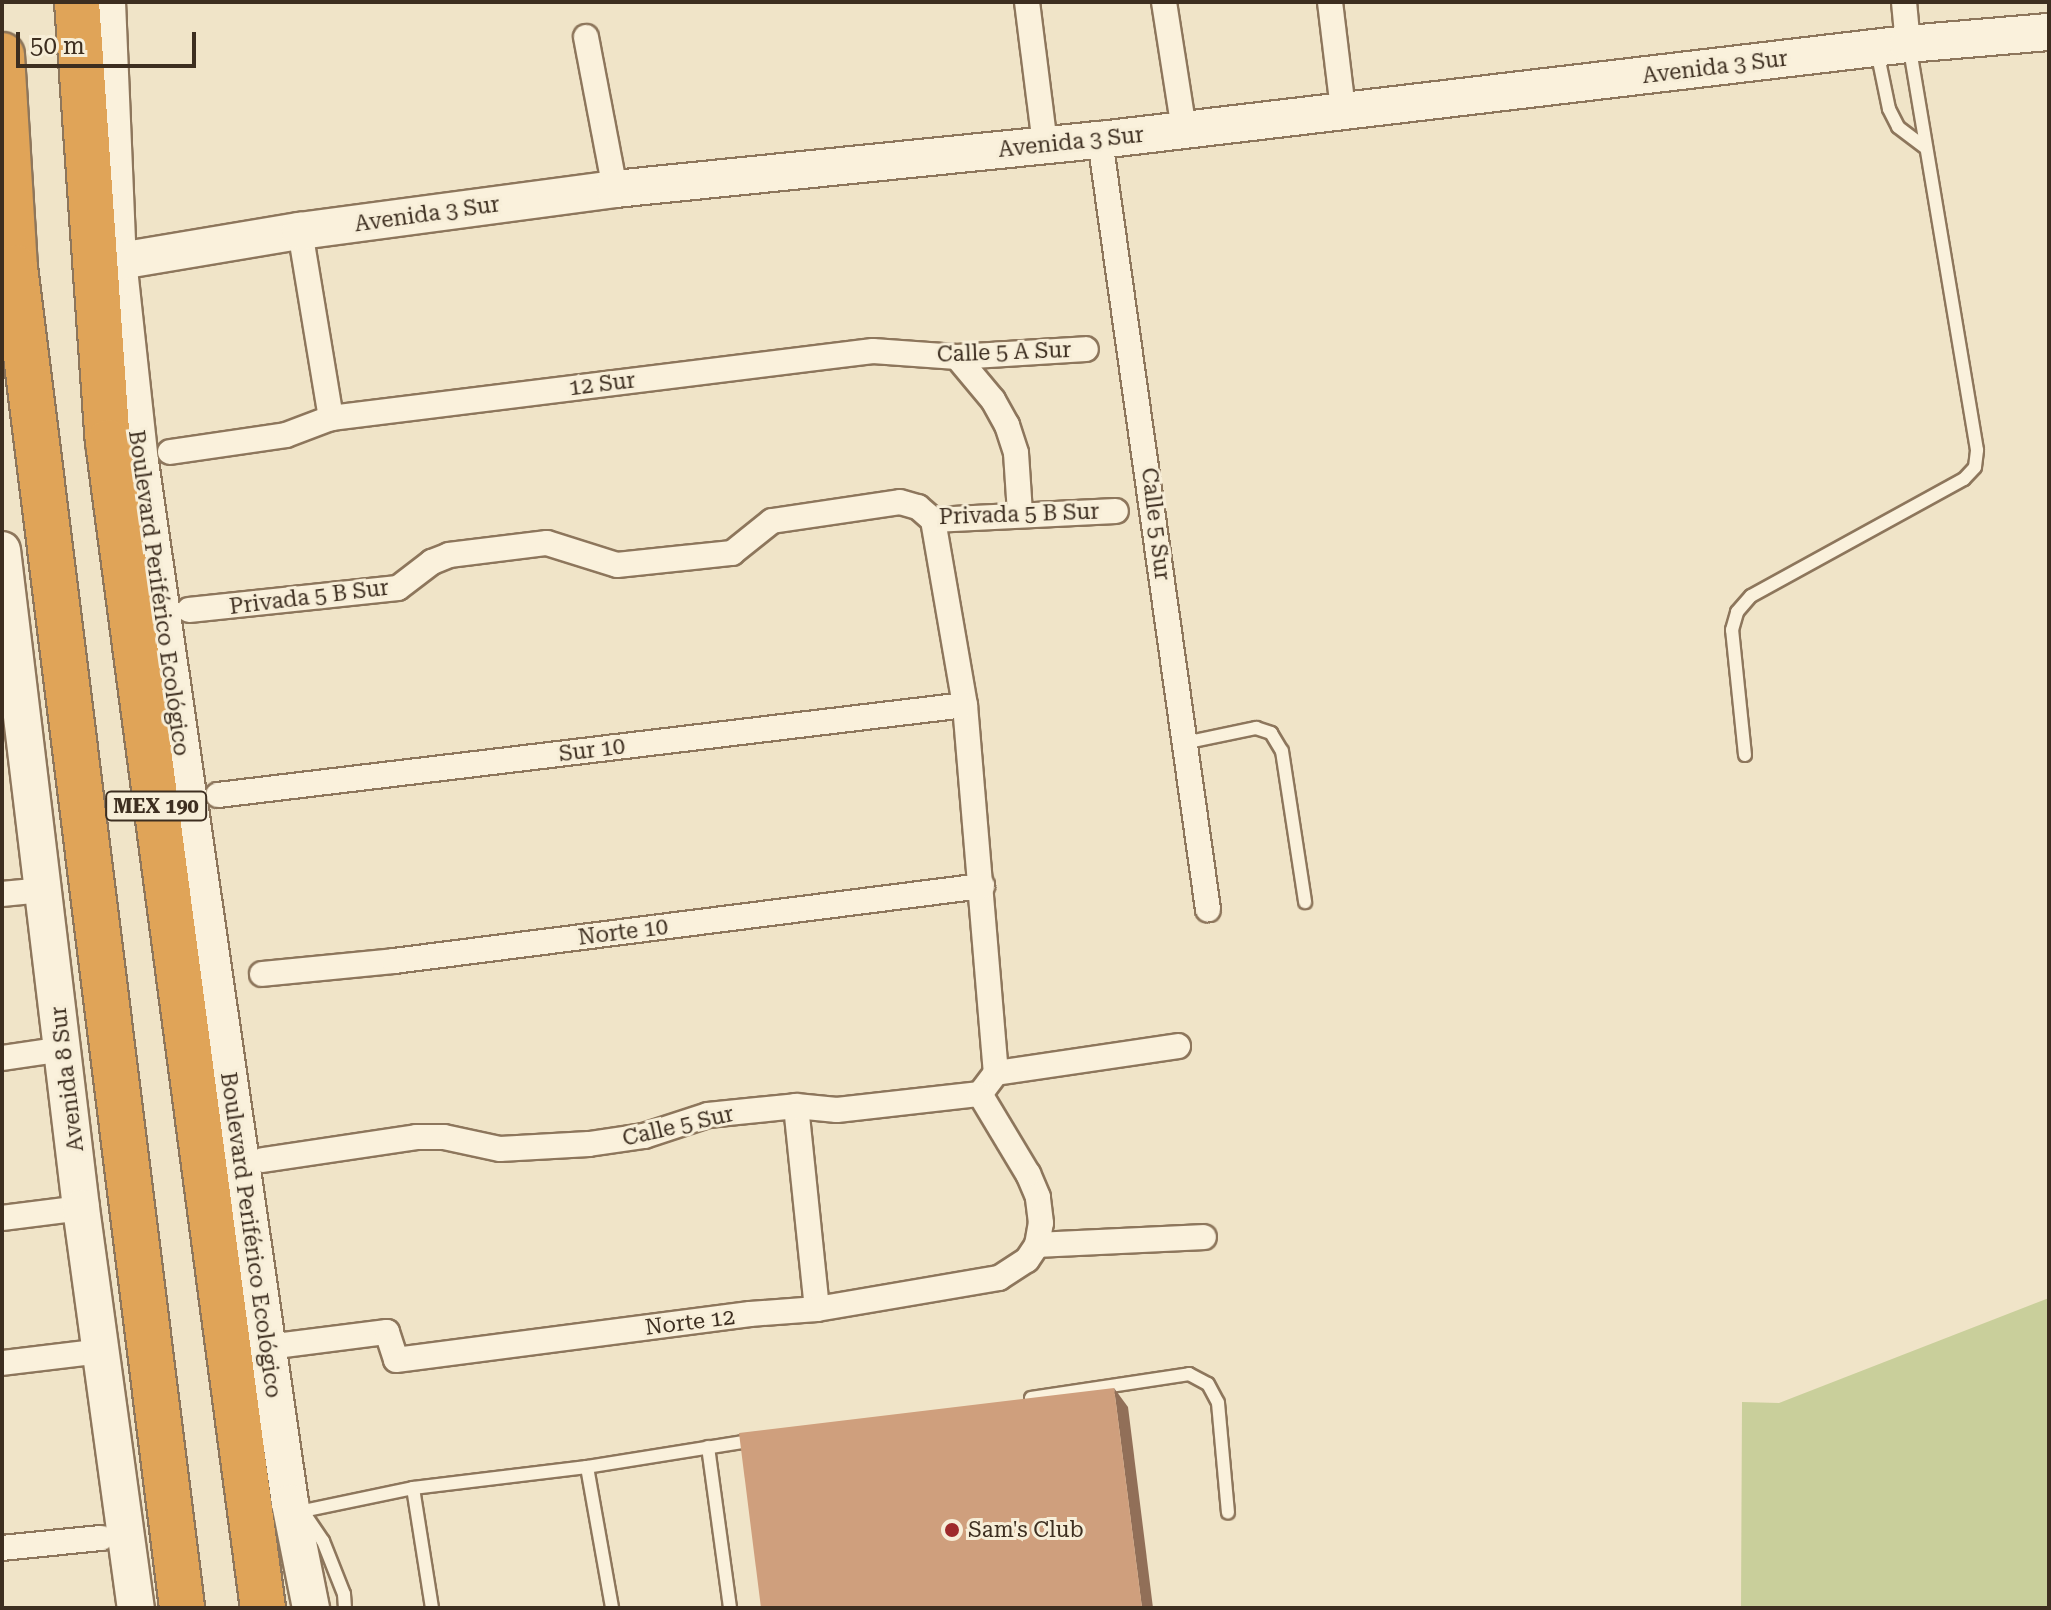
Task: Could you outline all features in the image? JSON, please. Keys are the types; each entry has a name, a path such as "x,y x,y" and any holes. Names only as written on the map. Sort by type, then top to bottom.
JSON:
{"highway":[{"name":"Boulevard Periférico Ecológico","path":"77,2 107,263 108,442 263,1608"},
{"name":"MEX 190","path":"2,55 8,268 182,1608"}],"street":[{"name":"Boulevard Periférico Ecológico","path":"107,2 107,263 140,462 268,1347 311,1608"},
{"path":"1027,2 1045,145"},
{"path":"1164,2 1184,129"},
{"path":"1330,2 1343,109"},
{"path":"1892,46 1904,2"},
{"name":"Avenida 3 Sur","path":"107,263 300,231 615,189 1100,140 1892,46 2049,32"},
{"path":"586,37 615,189"},
{"name":"Calle 5 Sur","path":"1100,140 1131,341 1208,909"},
{"path":"300,231 331,418"},
{"name":"Calle 5 A Sur","path":"873,351 957,357 1086,349"},
{"name":"12 Sur","path":"170,452 286,435 331,418 873,351"},
{"path":"957,357 993,400 1007,425 1016,453 1020,513"},
{"name":"Privada 5 B Sur","path":"189,610 398,588 432,562 449,555 547,543 617,565 732,553 772,521 900,502 918,507 933,520 1020,513 1116,511"},
{"path":"933,520 965,705 982,886 996,1073 980,1094 1038,1197 1041,1223 1037,1245 1204,1237"},
{"name":"Avenida 8 Sur","path":"3,570 64,1049 81,1208 136,1608"},
{"name":"Sur 10","path":"218,795 965,705"},
{"name":"Norte 10","path":"262,974 410,959 982,886"},
{"path":"2,894 43,890"},
{"path":"996,1073 1178,1046"},
{"path":"2,1058 64,1049"},
{"name":"Calle 5 Sur","path":"263,1160 416,1137 444,1137 500,1149 589,1144 644,1136 708,1115 796,1106 837,1110 980,1094"},
{"path":"796,1106 817,1309"},
{"path":"2,1218 81,1208"},
{"name":"Norte 12","path":"268,1347 387,1332 396,1360 750,1314 817,1309 999,1278 1012,1272 1037,1245"},
{"path":"2,1363 101,1351"},
{"path":"2,1548 101,1538"}],"lane":[{"path":"1892,46 1889,109 1898,127 1925,147"},
{"path":"1745,755 1732,630 1737,612 1751,596 1964,479 1975,467 1977,450 1925,147 1892,46"},
{"path":"1184,743 1256,728 1271,733 1282,751 1305,902"},
{"path":"1018,1400 1189,1374 1208,1384 1218,1403 1228,1513"},
{"path":"345,1608 344,1594 323,1541 296,1507 770,1438"},
{"path":"708,1447 730,1608"},
{"path":"587,1467 612,1608"},
{"path":"413,1488 432,1608"}],"green space":[{"path":"2049,1298 2049,1608 1741,1608 1742,1402 1779,1403"}],"building":[{"name":"Sam's Club","path":"1114,1388 1142,1608 761,1608 739,1433"}],"place":[{"name":"Sam's Club","path":"952,1530"}]}
